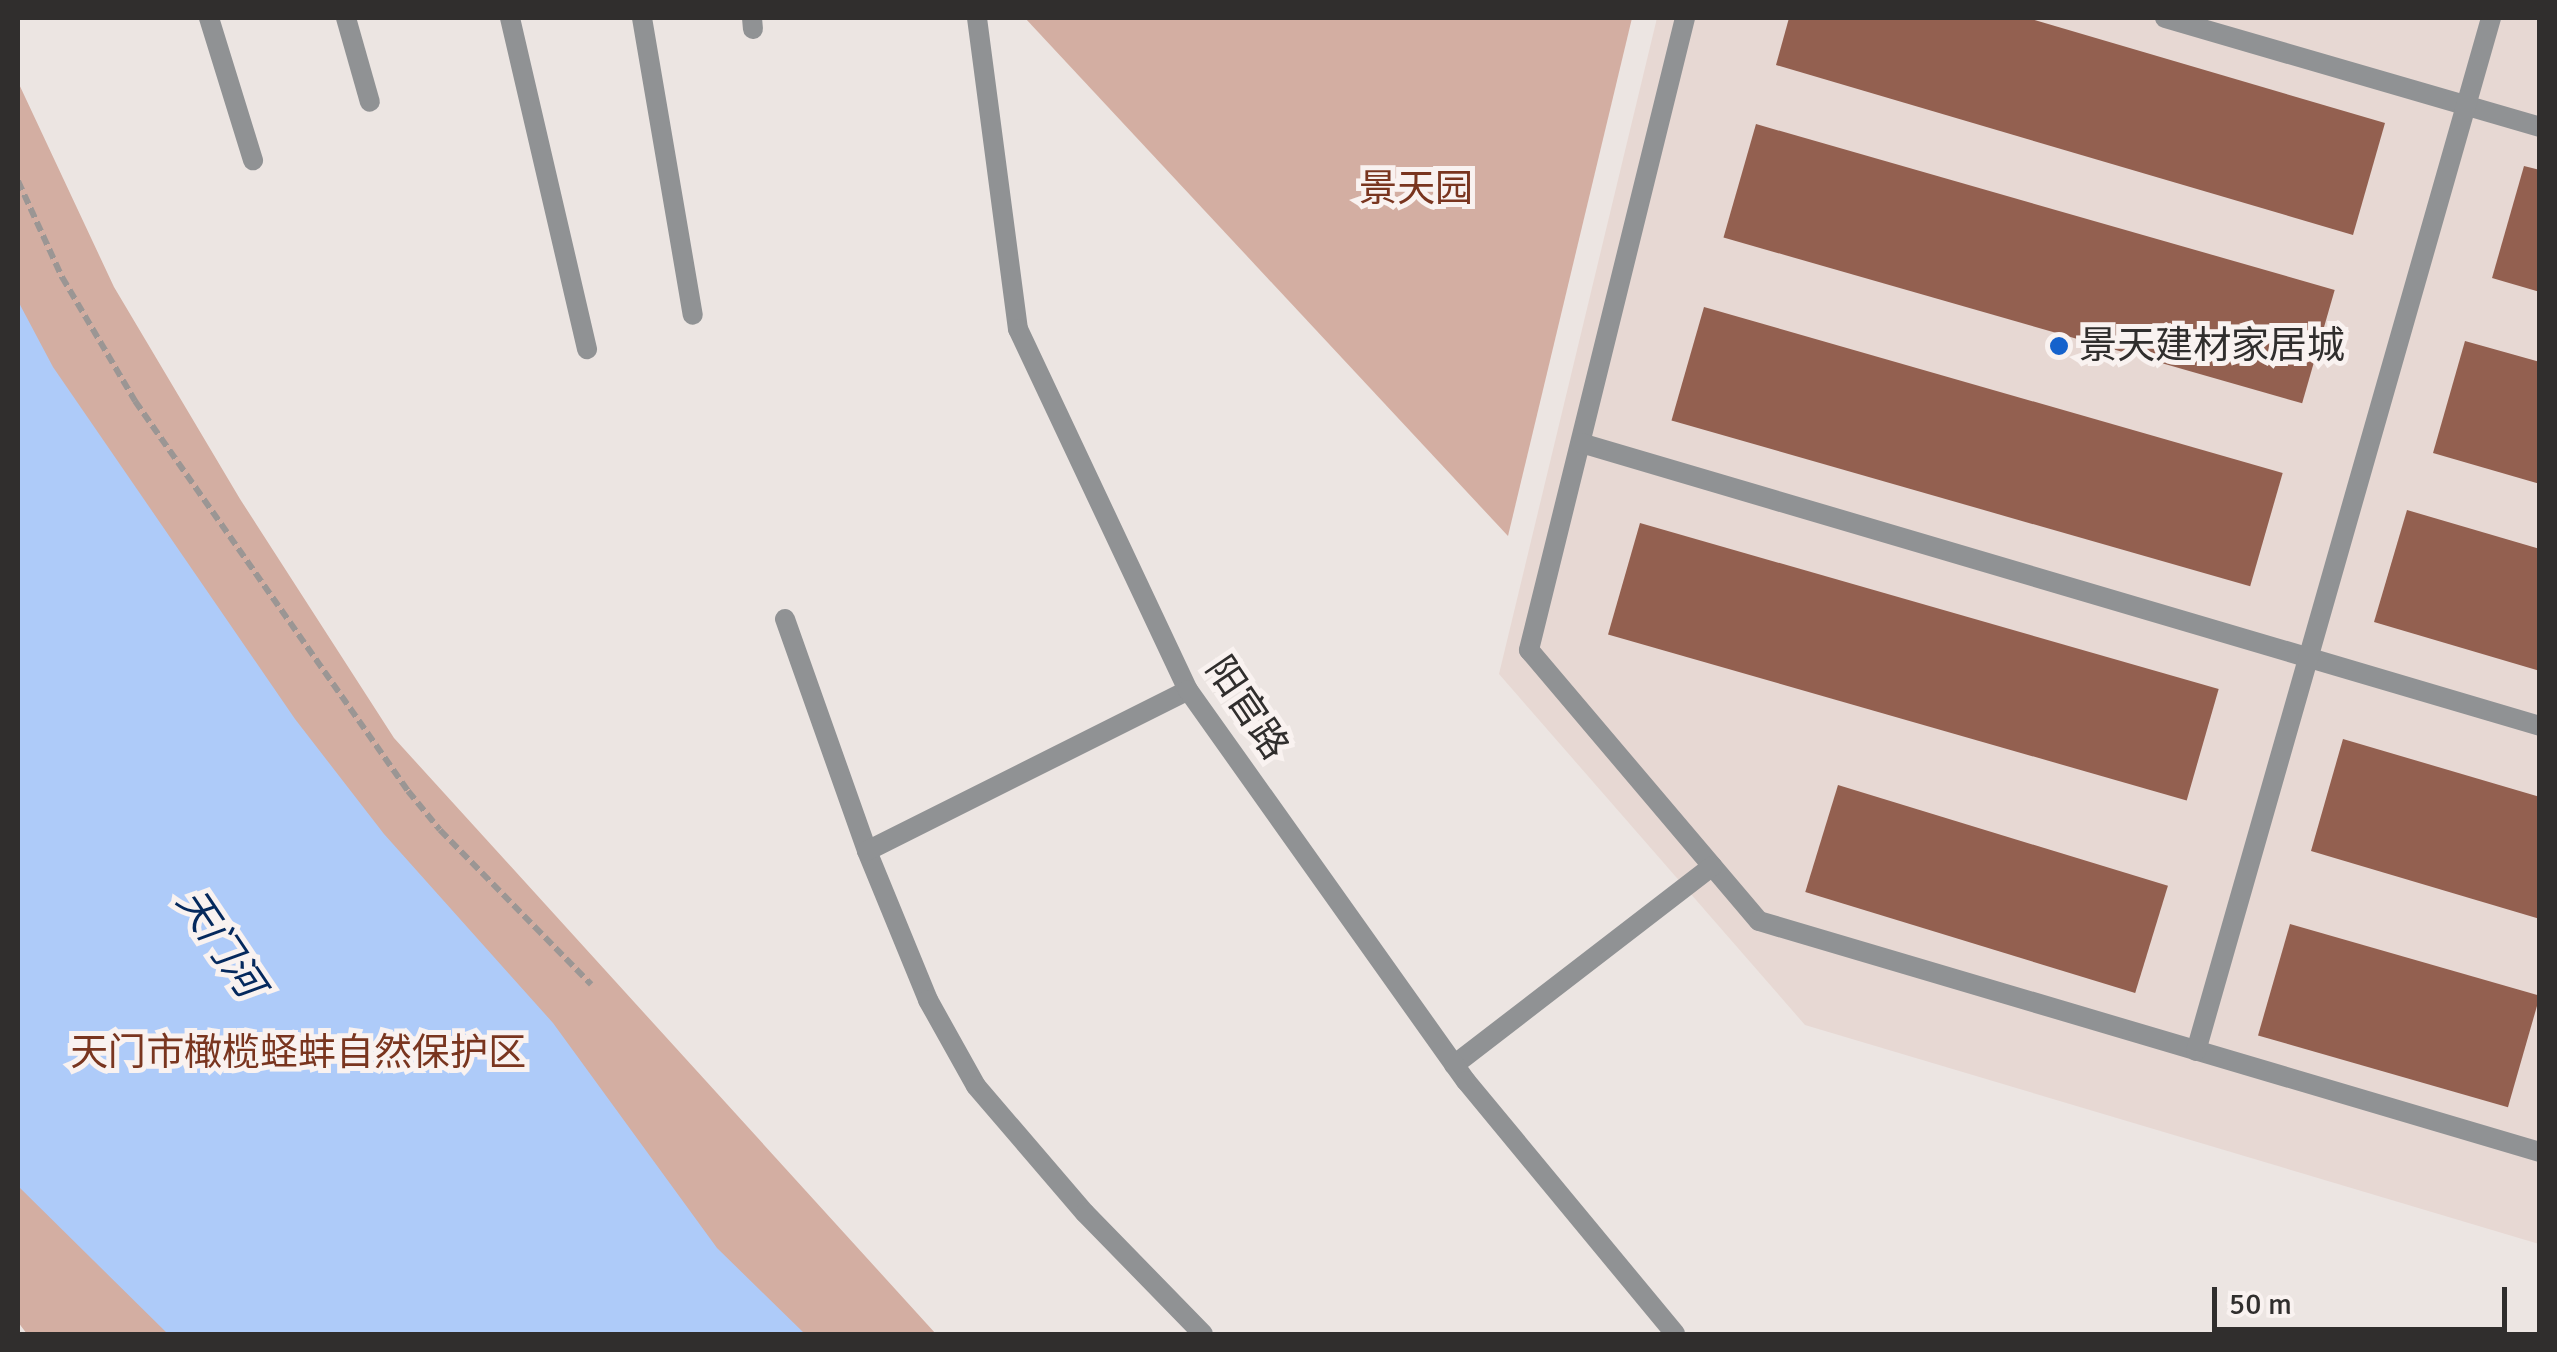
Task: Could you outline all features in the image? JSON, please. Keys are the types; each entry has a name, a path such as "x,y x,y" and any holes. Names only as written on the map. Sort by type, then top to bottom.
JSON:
{"street":[{"path":"208,18 253,160"},
{"path":"346,18 370,102"},
{"path":"510,18 587,349"},
{"path":"642,18 694,316"},
{"name":"阳官路","path":"977,18 1018,329 1188,690 1454,1065 1676,1334"},
{"path":"1685,18 1530,650 1759,921 2540,1152"},
{"path":"2164,18 2540,127"},
{"path":"2196,1050 2491,18"},
{"path":"1580,443 2540,726"},
{"path":"785,620 868,851 928,1000 976,1086 1085,1214 1203,1334"},
{"path":"868,851 1188,690"},
{"path":"1454,1065 1712,866"}],"path":[{"path":"18,181 62,278 135,401 408,791 440,830 590,984"}],"shaded area":[{"name":"景天建材家居城","path":"1657,18 2539,18 2539,1244 1805,1025 1499,674"}],"green space":[{"name":"景天园","path":"1025,18 1632,18 1508,536"},
{"name":"天门市橄榄蛏蚌自然保护区","path":"18,82 114,287 240,499 394,738 936,1334 27,1334 18,1322"}],"water":[{"name":"天门市橄榄蛏蚌自然保护区","path":"18,301 53,367 295,719 384,834 553,1023 717,1248 805,1334 168,1334 18,1186"}],"building":[{"path":"1789,18 2028,18 2385,123 2353,235 1776,65"},
{"path":"1756,124 2335,290 2302,403 1723,237"},
{"path":"2524,166 2540,170 2540,292 2492,278"},
{"path":"1704,307 2283,473 2250,586 1671,420"},
{"path":"2465,341 2540,362 2540,484 2433,453"},
{"path":"2407,510 2540,549 2540,671 2374,622"},
{"path":"1640,523 2219,689 2187,800 1608,635"},
{"path":"2343,739 2540,797 2540,919 2311,851"},
{"path":"1838,785 2168,886 2135,993 1805,892"},
{"path":"2290,924 2540,996 2508,1107 2258,1036"}],"place":[{"name":"景天建材家居城","path":"2059,346"}],"water label":[{"name":"天门河","path":"220,943"}]}
